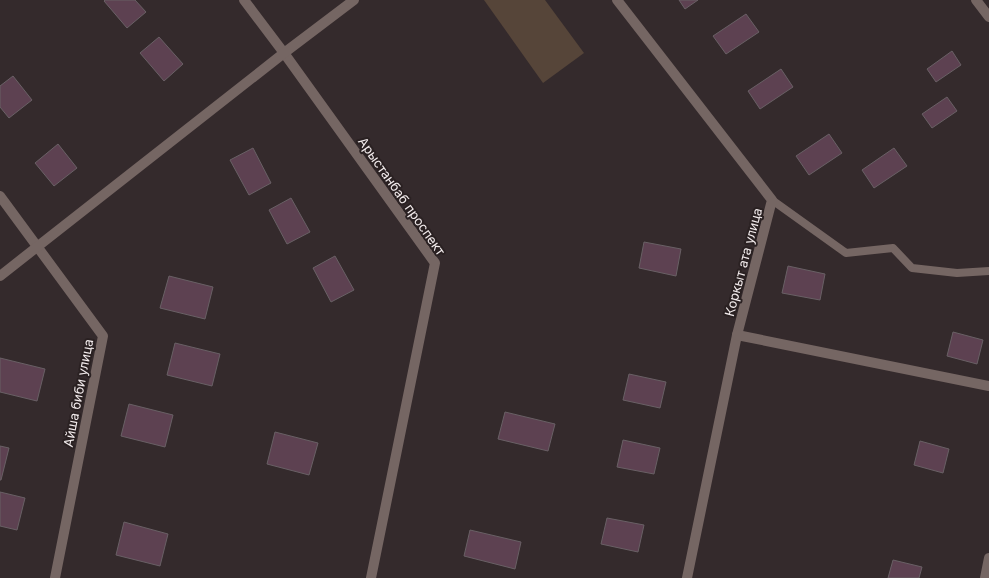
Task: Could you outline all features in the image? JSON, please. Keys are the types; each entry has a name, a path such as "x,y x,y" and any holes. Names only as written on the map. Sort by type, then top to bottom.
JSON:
{"street":[{"name":"Арыстанбаб проспект","path":"244,0 284,53 435,263 371,578"},
{"path":"0,276 284,53 354,0"},
{"name":"Коркыт ата улица","path":"617,0 772,200 737,335 686,578"},
{"path":"976,0 989,17"},
{"name":"Айша биби улица","path":"0,196 103,336 55,578"},
{"path":"737,335 989,386"},
{"path":"985,578 989,558"}],"lane":[{"path":"772,200 846,253 893,248 912,268 957,273 989,272"}],"shaded area":[{"path":"484,0 545,0 584,53 543,83"}],"building":[{"path":"135,0 146,12 127,28 104,1"},
{"path":"679,0 698,0 685,9"},
{"path":"746,14 759,32 726,54 713,36"},
{"path":"159,37 183,64 164,81 140,53"},
{"path":"952,51 961,65 936,82 927,69"},
{"path":"781,69 793,87 760,109 748,91"},
{"path":"13,76 32,100 9,118 0,107 0,86"},
{"path":"947,97 957,111 932,128 922,114"},
{"path":"829,134 842,153 809,175 796,156"},
{"path":"58,144 77,168 54,186 35,163"},
{"path":"253,148 271,183 249,195 230,160"},
{"path":"894,148 907,166 874,188 862,170"},
{"path":"291,198 310,232 287,244 269,210"},
{"path":"644,242 681,249 676,276 639,268"},
{"path":"335,256 354,290 331,302 313,268"},
{"path":"788,266 825,274 820,300 782,293"},
{"path":"169,276 213,287 205,319 160,308"},
{"path":"953,332 983,340 977,364 947,356"},
{"path":"175,343 220,354 212,386 167,375"},
{"path":"0,358 45,369 37,401 0,392"},
{"path":"629,374 666,382 660,408 623,400"},
{"path":"129,404 173,415 165,447 121,436"},
{"path":"505,412 555,424 548,451 498,439"},
{"path":"275,432 318,443 309,475 267,464"},
{"path":"623,440 660,448 654,474 617,467"},
{"path":"920,441 949,449 943,473 914,465"},
{"path":"0,446 9,448 1,480 0,480"},
{"path":"0,492 25,498 17,530 0,526"},
{"path":"607,518 644,525 638,552 601,544"},
{"path":"124,522 168,534 160,566 116,555"},
{"path":"470,530 521,542 515,569 464,556"},
{"path":"893,560 922,567 919,578 888,578"}]}
